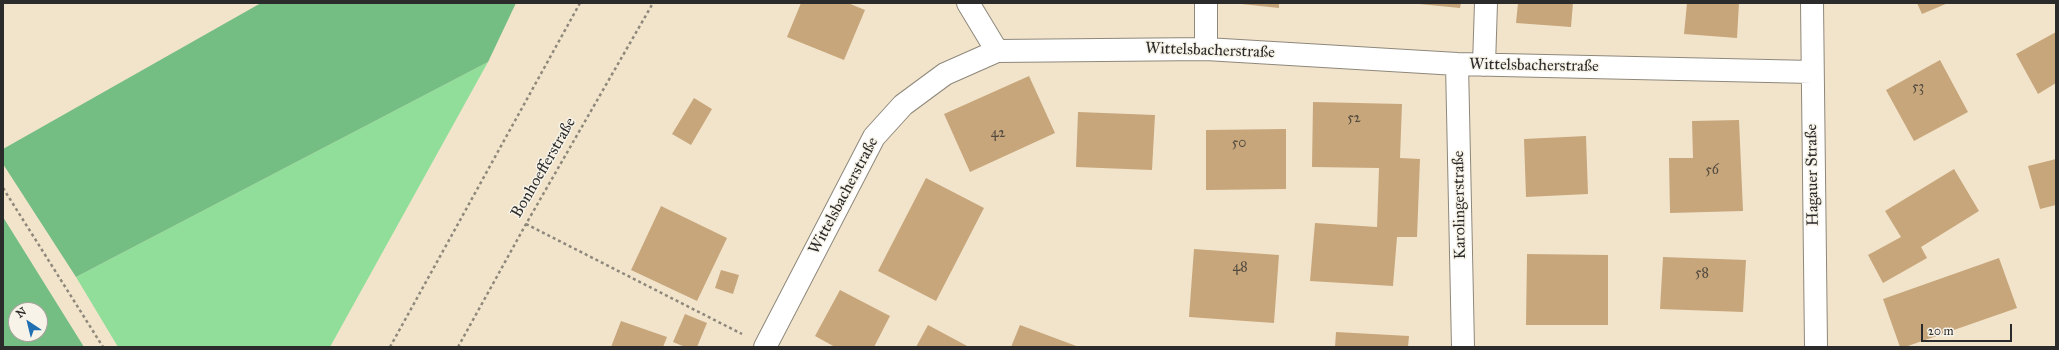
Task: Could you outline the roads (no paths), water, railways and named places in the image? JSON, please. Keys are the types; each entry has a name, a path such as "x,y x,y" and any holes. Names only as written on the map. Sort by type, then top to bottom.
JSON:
{"street":[{"path":"968,3 997,51"},
{"path":"1206,3 1206,49"},
{"path":"1484,65 1486,3"},
{"name":"Hagauer Straße","path":"1812,3 1816,347"},
{"name":"Wittelsbacherstraße","path":"766,347 874,137 903,105 945,74 997,51 1206,49 1457,64 1812,72"},
{"name":"Karolingerstraße","path":"1457,64 1463,347"}]}
